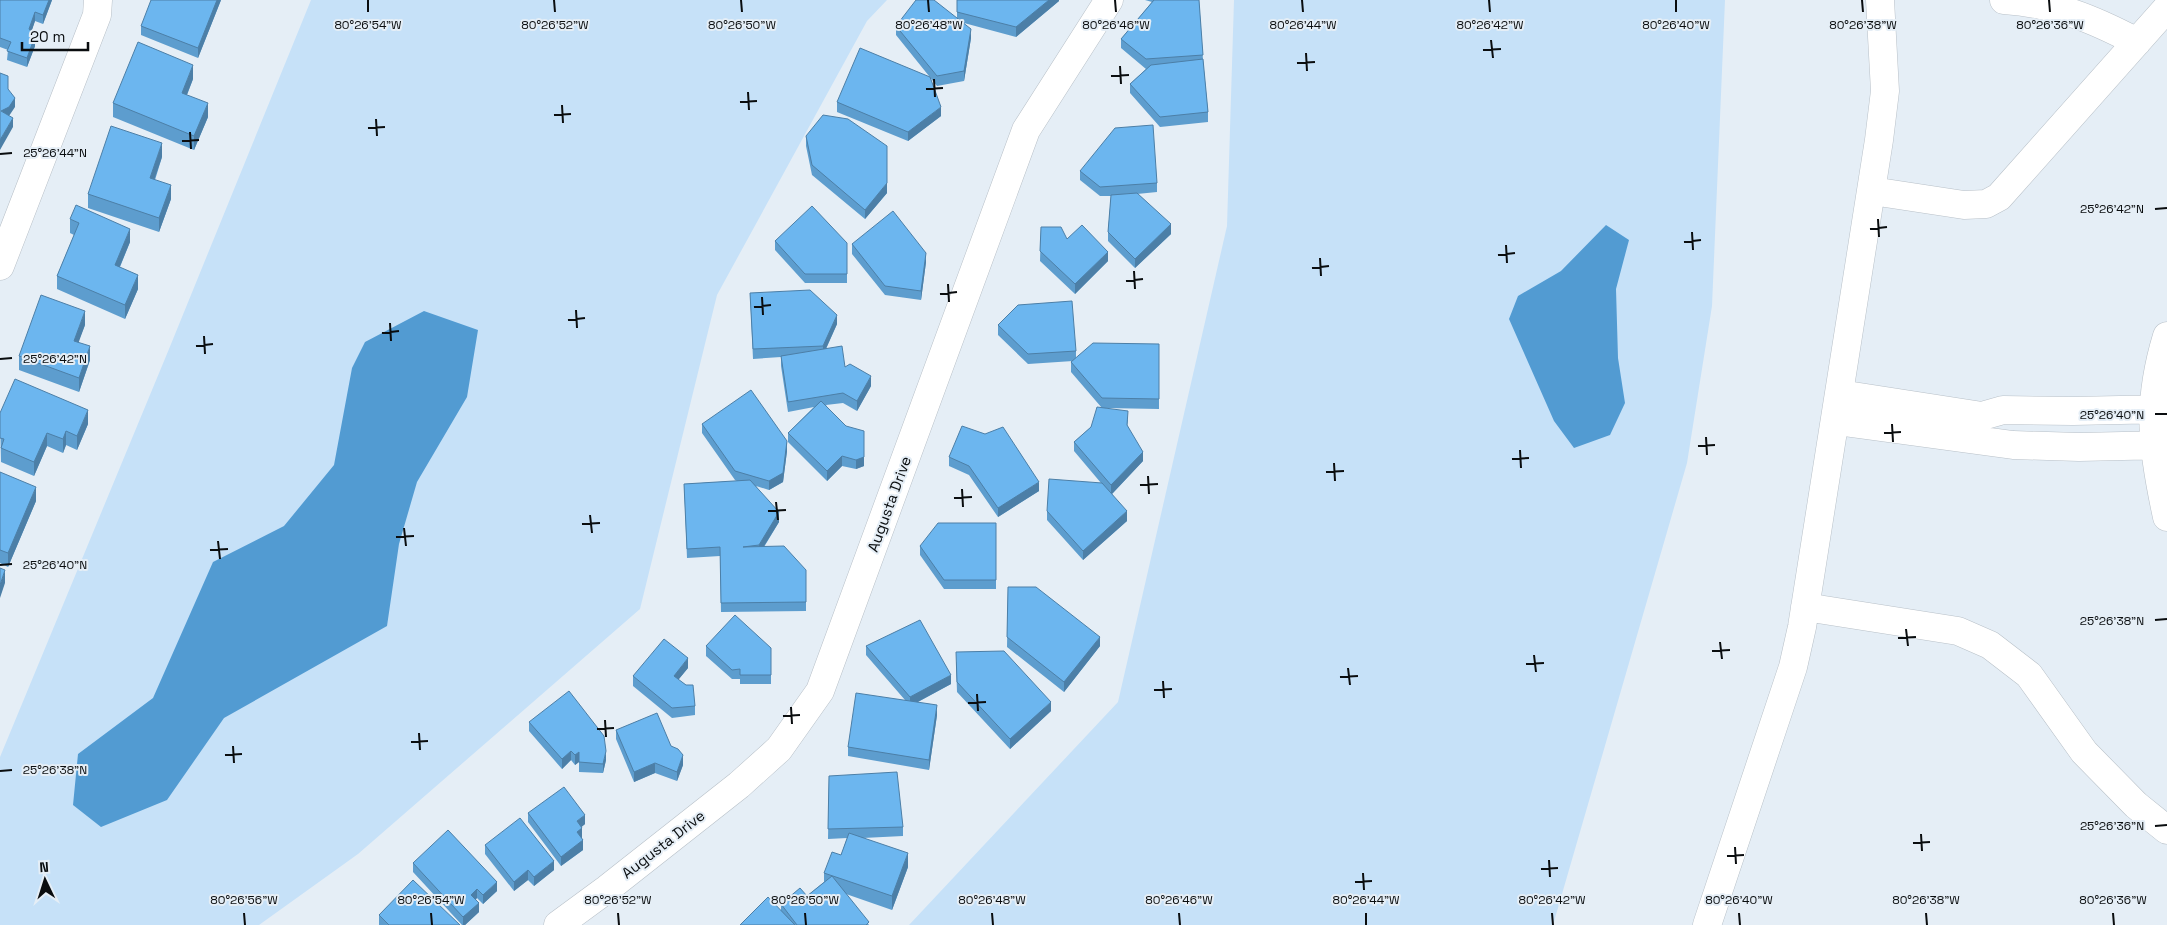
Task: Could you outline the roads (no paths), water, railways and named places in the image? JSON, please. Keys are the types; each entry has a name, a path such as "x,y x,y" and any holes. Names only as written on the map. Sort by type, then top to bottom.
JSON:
{"street":[{"path":"0,266 96,15 98,0"},
{"name":"Augusta Drive","path":"558,925 607,889 739,785 766,761 779,749 820,691 1026,130 1109,0"},
{"path":"1707,925 1793,667 1805,606 1872,191 1885,91 1880,0"},
{"path":"2004,0 2068,10 2088,17 2137,42"},
{"path":"1872,191 1964,205 1986,204 1999,197 2167,8"},
{"path":"2167,336 2160,360 2161,445 2156,466 2167,517"},
{"path":"1841,385 1981,399 2003,410 2073,412 2160,409"},
{"path":"1836,421 2012,445 2161,445"},
{"path":"1805,606 1958,631 1990,645 2029,675 2084,752 2122,792 2167,830"}],"water":[{"path":"1606,225 1629,240 1616,289 1618,358 1625,403 1610,435 1574,448 1554,421 1509,319 1518,296 1561,271"},
{"path":"424,311 478,330 467,397 417,482 399,544 387,626 224,718 167,800 101,827 73,805 78,754 153,698 213,562 284,526 334,465 352,368 365,342"}]}
